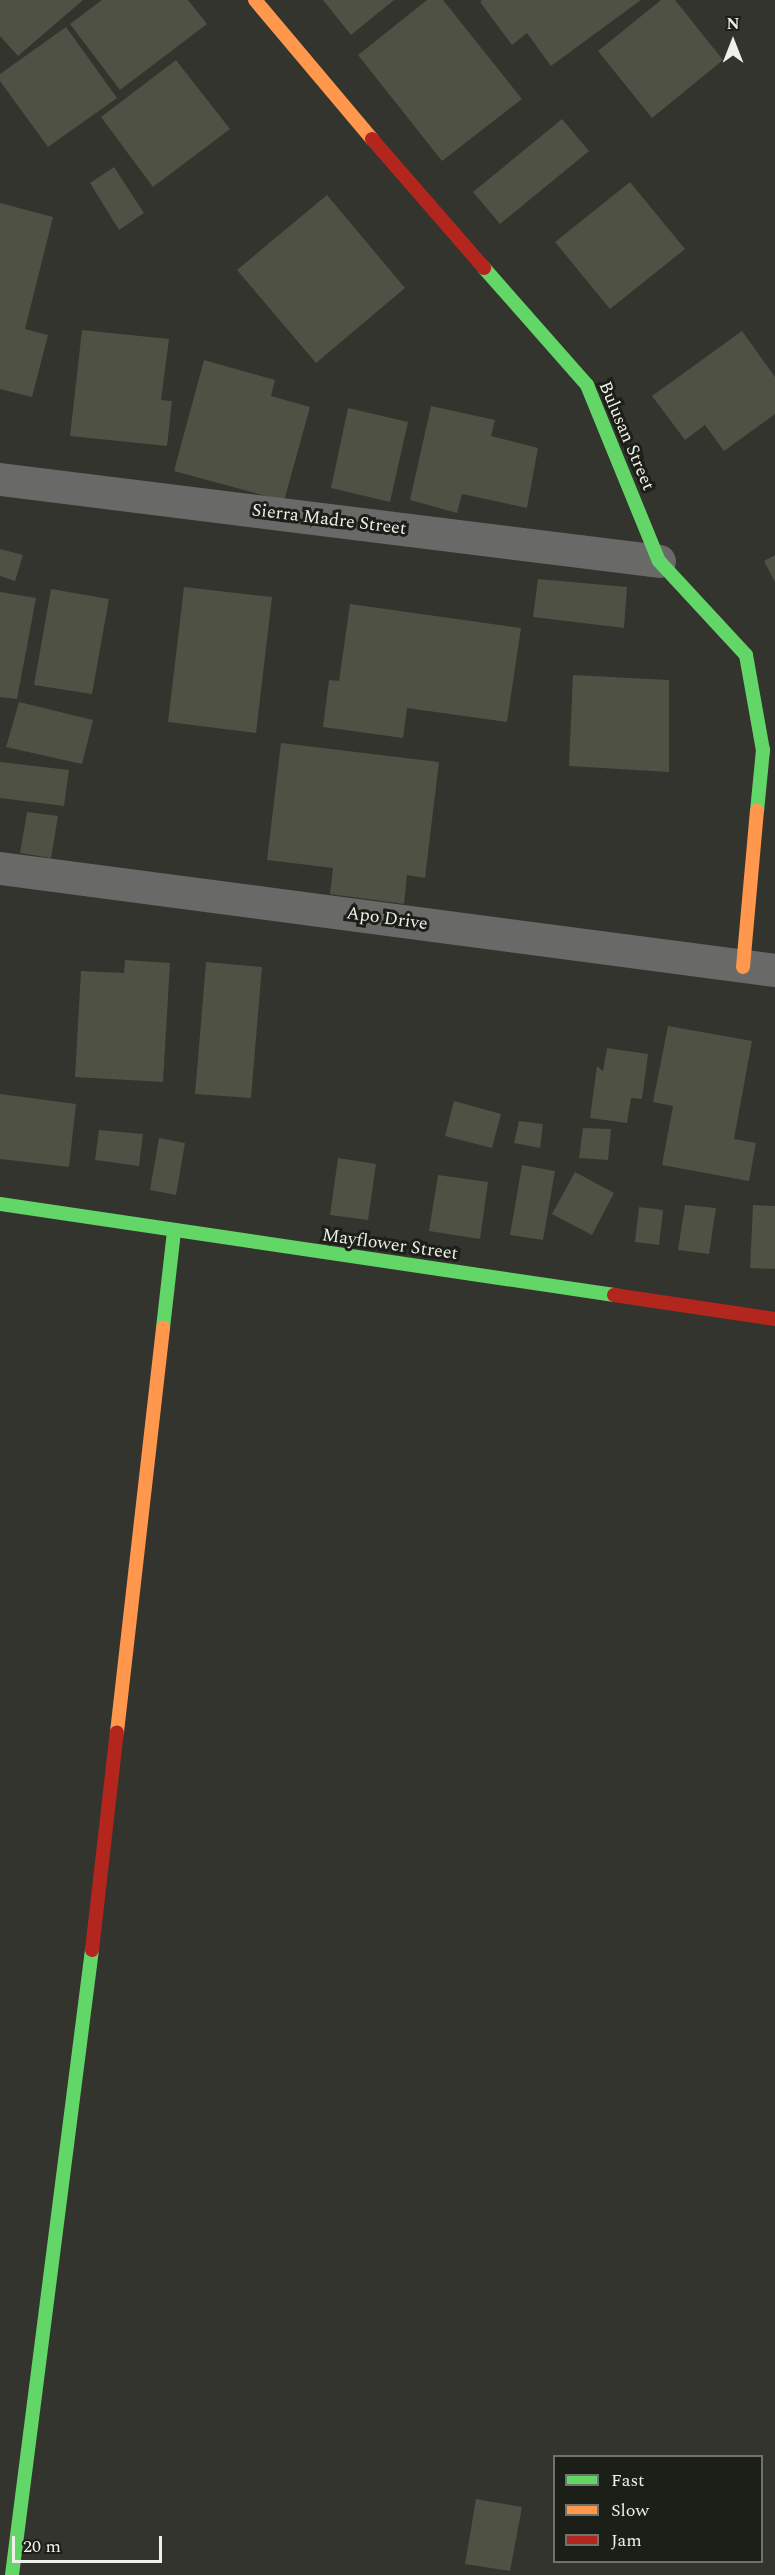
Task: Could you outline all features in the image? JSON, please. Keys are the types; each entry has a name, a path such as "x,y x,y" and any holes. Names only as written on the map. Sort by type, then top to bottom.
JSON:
{"street":[{"name":"Bulusan Street","path":"255,0 390,161 587,385 659,561 746,656 763,750 743,967"},
{"name":"Sierra Madre Street","path":"0,480 659,561"},
{"name":"Apo Drive","path":"0,868 775,970"},
{"name":"Mayflower Street","path":"0,1204 174,1232 775,1319"},
{"path":"12,2575 94,1932 174,1232"}],"building":[{"path":"0,0 83,0 18,56 0,36"},
{"path":"102,0 188,0 207,24 120,90 70,24"},
{"path":"323,0 394,0 351,35"},
{"path":"427,0 443,0 522,99 442,161 358,55"},
{"path":"482,0 641,0 551,66 527,33 512,45 480,2"},
{"path":"661,0 675,0 723,60 652,118 598,51"},
{"path":"66,27 117,98 48,147 0,81 0,74"},
{"path":"176,60 230,129 153,187 101,117"},
{"path":"562,119 589,151 500,224 473,192"},
{"path":"114,167 144,213 119,230 90,183"},
{"path":"630,182 685,249 610,309 555,242"},
{"path":"327,195 405,288 316,363 237,270"},
{"path":"0,203 53,217 25,329 48,335 32,397 0,389"},
{"path":"82,330 169,339 161,400 172,401 167,446 70,436"},
{"path":"742,331 775,377 775,414 724,451 705,425 685,440 652,396"},
{"path":"204,360 275,380 271,396 310,407 284,501 174,471"},
{"path":"431,406 495,420 491,436 538,448 527,508 462,494 457,513 410,500"},
{"path":"348,408 408,422 390,502 331,488"},
{"path":"0,549 23,555 15,581 0,576"},
{"path":"775,555 775,582 764,561"},
{"path":"538,579 627,587 624,628 533,617"},
{"path":"184,587 272,597 256,733 168,722"},
{"path":"51,589 109,599 92,694 34,685"},
{"path":"0,592 36,598 17,699 0,697"},
{"path":"350,604 521,628 507,722 407,708 403,738 323,727 329,680 339,681"},
{"path":"573,675 669,680 669,772 569,766"},
{"path":"19,702 93,720 82,764 6,747"},
{"path":"281,743 439,762 425,878 407,875 404,904 330,894 333,868 267,860"},
{"path":"0,762 69,770 64,806 0,798"},
{"path":"27,812 58,816 51,858 20,853"},
{"path":"125,960 170,963 163,1082 75,1077 81,971 124,973"},
{"path":"206,962 262,967 251,1098 195,1094"},
{"path":"668,1026 752,1041 734,1139 756,1143 749,1181 662,1165 673,1106 653,1102"},
{"path":"607,1048 648,1054 642,1099 631,1098 627,1123 590,1118 597,1066 603,1071"},
{"path":"0,1094 76,1104 69,1167 0,1159"},
{"path":"454,1101 501,1114 492,1148 445,1136"},
{"path":"519,1121 543,1124 540,1148 514,1143"},
{"path":"583,1128 611,1129 608,1160 579,1158"},
{"path":"99,1130 143,1134 139,1166 95,1160"},
{"path":"159,1138 185,1143 176,1195 150,1190"},
{"path":"338,1158 376,1164 368,1220 330,1215"},
{"path":"522,1165 555,1171 543,1240 510,1235"},
{"path":"575,1172 614,1193 592,1235 552,1214"},
{"path":"438,1175 488,1182 480,1239 429,1231"},
{"path":"685,1205 716,1208 709,1254 678,1250"},
{"path":"753,1205 775,1206 775,1269 750,1268"},
{"path":"639,1207 663,1210 659,1245 635,1242"},
{"path":"476,2499 522,2507 510,2571 465,2564"}],"traffic: fast":[{"path":"484,268 587,385 659,561 746,655 763,750 757,811"},
{"path":"0,1204 614,1295"},
{"path":"163,1328 174,1232"},
{"path":"12,2575 92,1950"}],"traffic: slow":[{"path":"255,0 372,139"},
{"path":"743,967 757,811"},
{"path":"117,1732 163,1328"}],"traffic: jam":[{"path":"372,139 484,268"},
{"path":"614,1295 775,1319"},
{"path":"92,1950 117,1732"}]}
